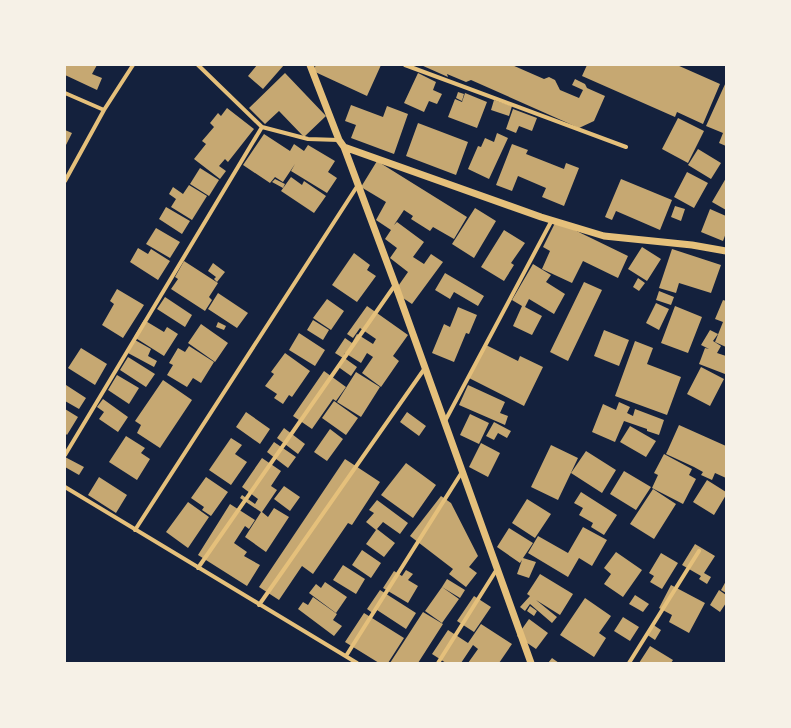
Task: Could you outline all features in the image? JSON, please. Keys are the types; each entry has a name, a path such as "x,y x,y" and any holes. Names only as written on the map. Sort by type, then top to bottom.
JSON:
{"street":[{"path":"65,181 104,110 132,66 127,65"},
{"path":"198,65 262,127 308,139 339,140"},
{"path":"310,65 339,140 344,148 395,284 531,663"},
{"path":"405,65 626,147"},
{"path":"65,93 104,110"},
{"path":"65,455 262,127"},
{"path":"344,148 552,220 604,236 692,245 726,251"},
{"path":"135,530 358,186"},
{"path":"444,423 552,220"},
{"path":"198,568 395,284"},
{"path":"259,605 425,368"},
{"path":"346,656 462,471"},
{"path":"65,487 357,663"},
{"path":"629,663 699,551"},
{"path":"438,663 497,569"}],"building":[{"path":"65,65 97,65 92,74 102,78 97,90 65,75"},
{"path":"257,65 284,65 263,89 248,76"},
{"path":"316,65 381,65 367,96 313,71"},
{"path":"421,65 512,65 544,79 549,77 555,80 560,90 579,98 583,90 572,85 575,79 585,84 587,88 605,96 594,121 579,128 471,80 466,82 447,74 448,77"},
{"path":"587,65 677,65 720,84 703,124 677,112 675,117 582,76"},
{"path":"285,73 326,116 304,137 279,111 265,124 249,108"},
{"path":"418,73 436,82 433,90 442,94 437,104 429,101 424,112 404,103"},
{"path":"726,82 726,146 719,143 723,133 706,126"},
{"path":"458,92 464,94 462,101 456,98"},
{"path":"465,93 487,102 477,128 448,117 455,99 462,102"},
{"path":"494,100 512,106 509,116 491,110"},
{"path":"351,105 383,117 387,106 408,114 394,154 351,138 356,125 345,121"},
{"path":"227,108 254,129 228,162 225,159 219,166 226,171 220,179 194,159 206,144 202,141 214,127 210,123 218,113 221,116"},
{"path":"513,109 537,118 532,131 519,126 516,133 506,129"},
{"path":"678,118 704,131 688,163 662,149"},
{"path":"418,123 468,142 456,175 406,156"},
{"path":"65,130 72,133 65,147"},
{"path":"497,133 508,138 489,179 468,169 478,146 481,147 485,138 494,142"},
{"path":"264,134 290,151 294,144 304,151 308,145 335,161 328,172 337,178 327,193 291,171 295,164 283,182 275,177 270,183 243,165"},
{"path":"512,144 528,150 526,154 564,169 566,163 579,168 564,206 542,197 546,188 518,176 512,191 496,185"},
{"path":"698,149 721,163 711,179 688,165"},
{"path":"377,161 467,217 454,239 433,227 430,231 411,219 413,216 404,210 394,225 397,222 424,242 413,257 424,264 431,254 443,262 412,304 394,292 408,272 390,258 397,248 385,239 391,230 376,220 386,202 361,187"},
{"path":"200,168 219,180 209,196 190,184"},
{"path":"687,172 708,183 694,208 674,197"},
{"path":"291,177 302,185 304,181 326,196 314,213 281,191"},
{"path":"726,178 726,210 712,202"},
{"path":"275,179 285,184 283,188 272,182"},
{"path":"621,179 672,200 660,230 616,211 612,220 605,217"},
{"path":"189,185 207,196 192,220 171,207 176,199 169,194 173,187 183,194"},
{"path":"675,206 685,209 681,221 671,217"},
{"path":"166,207 190,221 182,234 159,219"},
{"path":"475,208 496,221 474,258 452,244"},
{"path":"710,209 726,216 726,233 723,241 701,232"},
{"path":"556,221 628,256 618,278 583,261 572,283 542,269 550,251 543,247"},
{"path":"156,228 180,242 170,258 146,244"},
{"path":"504,230 525,243 511,263 514,265 504,281 481,267"},
{"path":"642,247 661,259 647,281 628,269"},
{"path":"138,248 148,254 151,249 170,261 158,280 130,262"},
{"path":"672,249 721,265 711,293 679,283 676,293 659,288"},
{"path":"354,253 370,265 367,270 376,276 357,302 332,285"},
{"path":"184,261 218,283 209,297 212,300 205,311 171,289 178,279 175,277"},
{"path":"213,263 225,272 217,282 214,279 216,277 208,271"},
{"path":"533,264 551,275 546,282 565,294 554,314 529,299 525,307 542,316 532,335 513,326 522,306 512,300"},
{"path":"445,273 484,296 478,306 454,292 450,299 435,290"},
{"path":"638,278 645,283 639,291 633,287"},
{"path":"584,282 602,290 568,361 550,352"},
{"path":"117,289 144,305 123,338 102,325 114,304 110,301"},
{"path":"659,291 674,297 671,305 656,300"},
{"path":"218,293 248,313 237,328 208,309"},
{"path":"165,297 192,315 185,327 157,309"},
{"path":"327,299 344,311 331,330 313,318"},
{"path":"723,300 726,301 726,347 715,342 723,322 715,319"},
{"path":"656,303 669,309 659,330 646,323"},
{"path":"367,306 408,335 393,356 399,361 381,387 362,373 373,357 367,353 361,363 345,353 343,358 335,353 345,338 352,343 357,334 373,344 376,339 360,328 353,338 347,334"},
{"path":"675,306 702,317 688,353 661,343"},
{"path":"458,307 477,315 469,334 466,333 454,362 432,353 444,324 450,327"},
{"path":"144,320 164,332 167,327 178,334 164,356 134,337"},
{"path":"313,320 329,330 323,340 307,330"},
{"path":"218,322 226,326 224,330 216,327"},
{"path":"201,324 228,343 215,362 188,343"},
{"path":"604,330 629,340 619,366 594,356"},
{"path":"710,330 718,334 713,341 721,346 717,353 726,356 725,374 699,364 705,348 709,349 701,345"},
{"path":"299,333 325,350 315,366 289,350"},
{"path":"135,340 151,349 148,356 157,361 154,367 128,353"},
{"path":"635,341 653,348 647,364 681,377 667,415 615,396"},
{"path":"486,345 518,361 520,356 543,367 524,406 469,378"},
{"path":"189,346 214,362 201,383 193,378 187,387 167,375 173,365 169,363 178,348 185,352"},
{"path":"81,348 107,364 95,385 68,368"},
{"path":"285,353 310,371 292,397 289,395 283,404 274,398 277,394 265,386 274,374 271,372"},
{"path":"128,357 155,374 146,387 120,370"},
{"path":"343,357 357,367 351,376 337,366"},
{"path":"701,367 724,379 710,406 687,394"},
{"path":"324,371 346,387 336,401 333,399 312,429 293,416"},
{"path":"356,372 380,387 361,417 337,402"},
{"path":"117,375 139,388 129,404 108,390"},
{"path":"163,380 192,400 160,448 137,433 141,425 135,421"},
{"path":"66,385 86,398 79,409 65,401"},
{"path":"468,385 505,402 500,413 508,416 505,425 459,405"},
{"path":"103,399 128,417 118,432 99,419 104,412 97,407"},
{"path":"334,401 358,418 346,435 322,418"},
{"path":"619,402 630,407 627,413 633,416 635,409 664,420 659,435 624,421 615,442 592,432 603,404 616,410"},
{"path":"65,409 78,417 67,435 65,433"},
{"path":"246,412 270,429 260,444 236,427"},
{"path":"407,412 426,426 419,436 400,422"},
{"path":"470,414 489,423 479,444 460,435"},
{"path":"494,422 511,431 507,438 498,433 494,440 486,436"},
{"path":"679,425 726,446 726,478 715,473 712,480 701,475 703,472 666,454"},
{"path":"630,426 656,441 646,457 620,442"},
{"path":"284,428 305,444 298,454 277,438"},
{"path":"330,429 343,439 327,461 314,452"},
{"path":"126,436 145,448 141,453 150,459 137,480 109,462"},
{"path":"231,438 242,445 235,454 247,462 231,485 209,470"},
{"path":"274,442 296,457 288,468 267,452"},
{"path":"481,443 500,453 488,477 469,467"},
{"path":"551,445 578,458 558,500 531,487"},
{"path":"586,451 616,470 602,493 571,473"},
{"path":"664,454 692,469 689,475 696,479 683,504 652,488 658,475 654,473"},
{"path":"65,457 84,467 79,475 65,467"},
{"path":"262,458 281,471 271,486 277,490 262,512 268,517 274,508 289,517 266,552 245,537 261,512 240,498 242,495 255,504 258,499 242,487"},
{"path":"345,459 380,482 352,525 348,523 313,574 302,566 279,600 259,587"},
{"path":"406,463 436,485 413,518 381,495"},
{"path":"624,471 651,487 636,510 610,494"},
{"path":"99,477 127,495 116,513 88,495"},
{"path":"206,477 228,492 211,516 202,510 204,507 191,498"},
{"path":"707,480 726,492 726,495 714,515 693,502"},
{"path":"284,486 300,497 290,511 274,499"},
{"path":"653,489 676,504 654,539 630,524"},
{"path":"581,492 617,515 604,535 591,527 593,523 579,515 583,508 574,503"},
{"path":"441,496 451,503 478,556 469,567 477,573 466,587 449,574 453,569 410,536"},
{"path":"527,499 551,514 535,538 512,523"},
{"path":"377,500 408,523 400,534 383,522 377,529 395,543 384,557 366,544 376,530 366,522 374,513 369,510"},
{"path":"188,502 209,517 188,548 166,532"},
{"path":"230,504 255,520 249,529 245,526 234,543 247,552 244,556 260,565 247,586 198,555"},
{"path":"583,527 607,540 592,566 579,558 568,577 528,553 538,536 568,553"},
{"path":"509,528 533,543 523,558 536,562 529,578 517,574 522,560 520,563 497,547"},
{"path":"695,544 715,556 704,573 711,577 707,584 699,579 701,576 682,565"},
{"path":"362,550 381,563 371,578 352,565"},
{"path":"616,552 642,570 623,597 604,584 611,574 604,568"},
{"path":"661,553 678,563 662,589 650,582 654,576 649,573"},
{"path":"343,565 365,579 356,594 333,580"},
{"path":"406,570 413,574 408,580 418,586 408,603 383,588 394,571 402,576"},
{"path":"540,574 573,594 560,615 536,600 557,617 552,623 530,604 525,611 520,607 530,596 527,594"},
{"path":"447,579 465,590 460,598 442,587"},
{"path":"726,581 726,593 721,590"},
{"path":"325,582 347,597 336,613 309,593 316,584 321,588"},
{"path":"671,585 705,603 689,633 669,622 672,615 659,608"},
{"path":"442,587 459,599 442,623 425,611"},
{"path":"380,590 416,613 406,629 377,610 374,614 367,609"},
{"path":"719,590 726,595 726,603 720,612 710,605"},
{"path":"635,595 649,604 643,612 629,604"},
{"path":"474,596 491,607 474,632 457,621"},
{"path":"313,597 337,614 333,620 342,626 334,636 298,609 303,602 308,605"},
{"path":"585,598 611,616 599,633 606,638 594,657 560,635"},
{"path":"530,606 537,611 534,616 527,611"},
{"path":"423,612 443,624 418,663 390,663"},
{"path":"364,613 404,638 388,663 379,663 345,642"},
{"path":"623,617 639,627 630,641 614,631"},
{"path":"529,619 548,633 536,649 517,636"},
{"path":"481,624 512,644 499,663 468,663 478,649 473,645 461,663 446,663 432,654 448,630 468,643"},
{"path":"652,624 661,630 655,640 646,634"},
{"path":"650,646 673,660 671,663 639,663"},
{"path":"552,658 559,663 548,663"}]}
